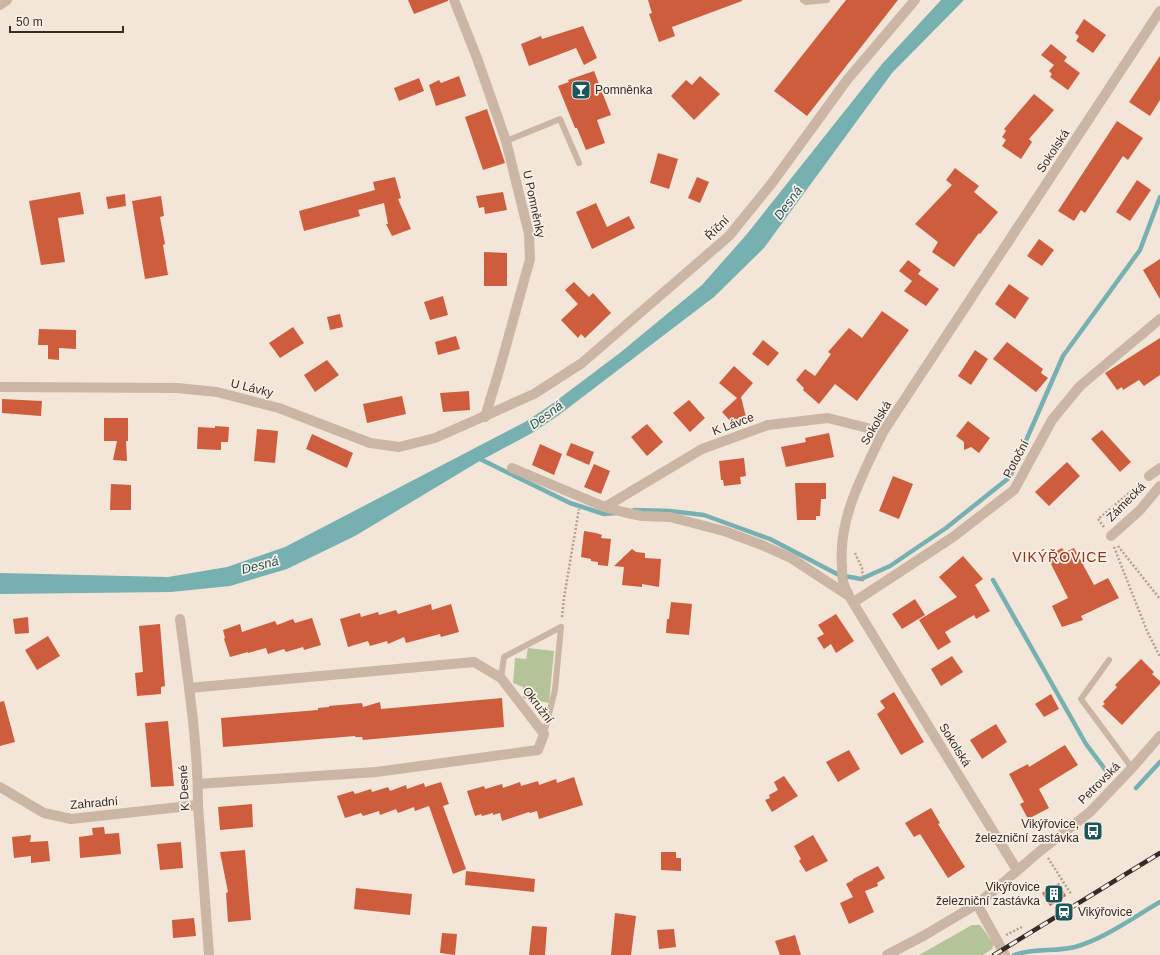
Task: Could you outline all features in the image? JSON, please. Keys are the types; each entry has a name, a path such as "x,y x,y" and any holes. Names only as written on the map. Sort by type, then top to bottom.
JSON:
{"street":[{"path":"0,5 7,0"},
{"name":"U Pomněnky","path":"454,0 477,58 506,141 529,234 530,259 485,416"},
{"name":"Říční","path":"485,416 534,394 582,363 729,236 772,183 847,80 915,0"},
{"name":"Sokolská","path":"1017,870 938,742 844,584 841,560 844,529 848,513 864,472 883,432 1160,11"},
{"name":"Potoční","path":"852,599 953,537 1014,490 1052,420 1080,386 1160,320"},
{"name":"U Lávky","path":"0,387 177,388 217,392 279,408 370,443 399,447 435,438 485,416"},
{"name":"K Lávce","path":"608,507 702,449 768,425 828,418 883,432"},
{"path":"512,468 623,512 642,516 670,517 724,531 762,545 791,558 852,599"},
{"name":"Zámecká","path":"1149,476 1160,468"},
{"name":"Zámecká","path":"1111,536 1140,510 1160,486"},
{"name":"K Desné","path":"180,619 189,688 198,784 198,805 209,955"},
{"name":"Okružní","path":"189,688 474,662 501,678 544,734 538,750 376,772 198,784"},
{"name":"Petrovská","path":"887,955 925,935 977,904 1040,851 1090,812 1160,736"},
{"name":"Zahradní","path":"0,788 44,814 71,819 198,805"},
{"path":"977,904 1005,955"}],"lane":[{"path":"803,0 806,2 827,0"},
{"path":"506,141 560,119 579,163"},
{"path":"501,678 504,657 561,627"},
{"path":"544,734 555,690 561,627"},
{"path":"1109,660 1081,699 1132,768"}],"path":[{"path":"561,627 564,598 578,515"},
{"path":"1111,536 1146,631 1160,657"},
{"path":"862,568 863,585"},
{"path":"1040,851 1048,859 1071,894"},
{"path":"997,939 1022,927"}],"green space":[{"path":"528,648 554,651 549,703 523,698 523,687 513,683 515,658 526,659"},
{"path":"972,925 980,925 994,944 992,949 983,955 919,955"}],"water":[{"name":"Desná","path":"941,0 964,0 892,73 764,248 714,297 559,415 532,433 478,462 355,536 287,569 230,586 171,592 0,594 0,573 168,577 227,567 285,547 525,422 552,404 621,352 702,285 747,234 882,64"}],"building":[{"path":"408,0 448,0 448,1 414,14"},
{"path":"648,0 742,1 672,27 675,36 659,42 649,14 652,13"},
{"path":"846,0 898,0 807,116 774,91"},
{"path":"1084,19 1106,35 1093,53 1076,41 1079,36 1075,33"},
{"path":"583,26 597,58 584,65 576,48 529,66 521,44 541,36 542,39"},
{"path":"1051,44 1067,57 1064,61 1080,73 1068,90 1050,77 1052,74 1049,71 1054,65 1041,55"},
{"path":"1160,56 1160,100 1150,116 1129,102"},
{"path":"594,71 611,115 597,120 605,143 586,150 577,128 575,128 558,86 569,82 568,80"},
{"path":"459,76 466,96 436,106 429,85 439,80 441,83"},
{"path":"700,76 720,94 694,120 671,96 686,80 692,85"},
{"path":"419,78 424,91 399,101 394,88"},
{"path":"1034,94 1054,110 1029,139 1032,142 1021,159 1002,146 1006,140 1002,137 1006,131 1004,129"},
{"path":"487,109 505,163 483,170 465,117"},
{"path":"1117,121 1143,138 1128,160 1123,156 1085,213 1081,210 1074,221 1058,211"},
{"path":"658,153 678,159 669,189 650,183"},
{"path":"955,168 979,186 974,192 998,212 980,234 979,233 954,267 932,252 938,242 915,224 952,185 946,180"},
{"path":"395,177 401,198 398,199 411,229 392,236 386,224 388,224 384,203 358,210 360,216 304,231 299,211 375,190 373,182"},
{"path":"697,177 709,182 700,203 688,198"},
{"path":"1137,180 1151,190 1130,221 1116,212"},
{"path":"80,192 84,214 58,218 65,262 41,265 29,201"},
{"path":"503,192 507,210 485,214 484,207 479,208 476,196"},
{"path":"125,194 126,206 108,209 106,197"},
{"path":"161,196 164,216 160,217 165,244 163,245 168,275 145,279 132,201"},
{"path":"596,203 607,227 629,216 635,228 592,249 576,212"},
{"path":"1039,239 1054,250 1042,266 1027,256"},
{"path":"484,252 507,253 507,286 484,286"},
{"path":"1160,259 1160,299 1143,270"},
{"path":"908,260 921,270 918,274 939,289 926,306 904,291 912,281 899,271"},
{"path":"574,282 589,297 593,293 611,313 585,338 581,334 578,338 561,320 578,304 565,290"},
{"path":"1009,284 1029,298 1015,319 995,304"},
{"path":"443,296 448,315 430,320 424,302"},
{"path":"882,311 909,330 857,401 835,384 819,404 803,390 804,388 796,380 805,369 815,376 831,354 828,352 849,328 862,338"},
{"path":"340,314 343,327 330,330 327,317"},
{"path":"293,327 304,343 280,358 269,343"},
{"path":"39,329 76,330 76,349 59,348 59,360 48,359 48,345 38,345"},
{"path":"456,336 460,349 438,355 435,342"},
{"path":"1160,338 1160,375 1144,386 1139,380 1123,390 1122,387 1117,390 1105,373"},
{"path":"763,340 779,353 768,366 752,354"},
{"path":"1007,342 1043,369 1041,373 1048,378 1036,392 993,359"},
{"path":"975,350 988,359 971,385 958,376"},
{"path":"327,360 339,375 315,392 304,375"},
{"path":"734,366 753,383 741,397 747,421 733,424 722,412 737,398 719,383"},
{"path":"469,391 470,410 443,412 440,393"},
{"path":"402,396 406,414 367,423 363,404"},
{"path":"2,399 42,401 41,416 2,413"},
{"path":"689,400 705,418 690,432 673,413"},
{"path":"104,418 128,418 128,441 126,441 127,461 113,460 117,441 104,441"},
{"path":"968,421 990,438 979,453 971,447 964,450 964,442 956,436"},
{"path":"647,424 663,442 647,456 631,437"},
{"path":"215,426 229,427 228,442 221,442 221,450 197,449 198,427 215,428"},
{"path":"257,429 278,431 275,463 254,461"},
{"path":"1102,430 1131,462 1120,472 1091,439"},
{"path":"829,433 834,457 786,467 781,447 806,442 805,438"},
{"path":"312,434 353,453 347,468 306,449"},
{"path":"571,443 594,452 589,465 566,455"},
{"path":"540,444 562,454 554,475 532,465"},
{"path":"744,458 746,476 740,477 741,484 724,486 723,480 721,480 719,461"},
{"path":"1067,462 1080,476 1049,506 1035,492"},
{"path":"594,464 610,471 601,494 584,487"},
{"path":"893,476 913,484 899,519 879,511"},
{"path":"795,483 826,483 826,499 821,499 820,516 816,516 816,520 797,520"},
{"path":"111,484 131,485 131,510 110,510"},
{"path":"584,531 602,535 601,538 611,539 608,566 598,565 598,562 581,557"},
{"path":"1062,548 1065,552 1074,548 1094,585 1108,578 1119,598 1081,616 1083,620 1062,627 1052,606 1068,598 1047,556"},
{"path":"632,549 636,552 645,553 645,558 661,559 659,587 642,584 642,587 622,585 624,567 614,566"},
{"path":"963,556 983,579 975,585 990,611 976,619 974,615 945,632 951,642 938,650 919,620 957,597 939,577"},
{"path":"915,599 925,615 902,629 892,614"},
{"path":"671,602 692,604 689,635 666,633 667,619 669,619"},
{"path":"431,604 432,610 451,604 459,632 441,637 440,634 406,643 404,637 388,644 387,641 370,646 368,641 348,647 340,619 360,613 361,617 378,612 379,615 396,610 398,614"},
{"path":"836,614 854,641 836,653 831,644 824,649 817,638 824,634 818,625"},
{"path":"28,617 29,633 15,634 13,619"},
{"path":"312,618 321,645 304,650 303,647 286,652 284,649 268,654 266,648 230,657 224,639 223,630 240,624 242,632 275,621 277,625 293,619 295,623"},
{"path":"160,624 165,686 161,687 161,694 137,696 135,673 143,672 139,626"},
{"path":"48,636 60,656 37,670 25,650"},
{"path":"952,656 963,672 941,686 931,669"},
{"path":"1141,659 1154,672 1152,674 1160,681 1160,684 1122,725 1102,706 1105,704 1103,702 1117,687 1115,685"},
{"path":"894,692 924,742 901,755 877,714 885,708 880,701"},
{"path":"1051,694 1059,709 1044,717 1035,704"},
{"path":"502,698 504,727 363,740 362,737 355,736 223,747 221,718 318,710 318,708 329,706 362,703 363,707 380,702 381,709"},
{"path":"4,701 15,742 0,746 0,702"},
{"path":"168,721 174,786 151,787 145,723"},
{"path":"996,724 1007,742 982,759 970,740"},
{"path":"1065,745 1078,765 1039,789 1049,808 1028,819 1020,804 1024,802 1009,774 1028,764 1029,767"},
{"path":"849,750 860,769 838,782 826,762"},
{"path":"784,776 798,796 772,812 765,800 770,798 769,795 778,790 774,782"},
{"path":"574,777 583,805 539,819 537,811 529,812 502,821 500,813 482,816 481,814 475,816 467,791 484,786 485,789 502,784 503,788 520,782 521,786 538,781 539,785 556,779 557,783"},
{"path":"441,782 449,804 443,806 466,869 453,874 429,806 415,811 414,807 398,813 396,809 380,815 379,811 363,816 361,813 345,818 337,796 353,791 355,794 371,789 372,792 388,787 390,791 406,785 407,789 424,783 425,787"},
{"path":"252,804 253,827 220,830 218,807"},
{"path":"931,808 940,823 938,824 965,867 948,878 920,834 914,837 905,823"},
{"path":"104,827 105,834 119,833 121,854 80,858 79,837 93,835 92,828"},
{"path":"31,835 30,842 48,841 50,861 31,863 31,856 14,858 12,837"},
{"path":"813,835 828,861 806,872 799,861 801,859 794,846"},
{"path":"181,842 183,868 160,870 157,844"},
{"path":"245,850 251,920 228,922 226,893 228,892 220,852"},
{"path":"661,852 676,852 676,858 681,858 681,871 661,870"},
{"path":"878,866 885,878 877,883 878,886 865,891 874,912 849,924 840,903 853,897 846,884"},
{"path":"466,871 535,879 534,892 465,885"},
{"name":"Vikýřovice železniční zastávka","path":"1059,883 1066,896 1050,906 1042,893"},
{"path":"356,888 412,894 410,915 354,909"},
{"path":"615,913 636,916 631,955 611,955"},
{"path":"194,918 196,936 173,938 172,920"},
{"path":"532,926 547,927 545,955 529,955"},
{"path":"674,929 676,947 659,949 657,930"},
{"path":"442,933 457,934 455,955 440,953"},
{"path":"795,935 801,955 780,955 775,941"}],"waterway":[{"path":"634,510 670,511 704,515 770,539 839,575 861,579 890,566 946,528 1010,477 1063,356 1140,250 1160,197"},
{"path":"476,457 570,503 604,514 616,513"},
{"path":"993,580 1086,744 1107,772"},
{"path":"1136,788 1160,762"},
{"path":"1014,955 1075,947 1097,939 1160,902"}],"railway":[{"path":"994,955 1160,853"}],"place":[{"name":"Pomněnka","path":"581,90"},
{"name":"Vikýřovice, železniční zastávka","path":"1093,831"},
{"name":"Vikýřovice železniční zastávka","path":"1054,894"},
{"name":"Vikýřovice","path":"1064,912"}],"district":[{"name":"VIKÝŘOVICE","path":"1060,557"}]}
